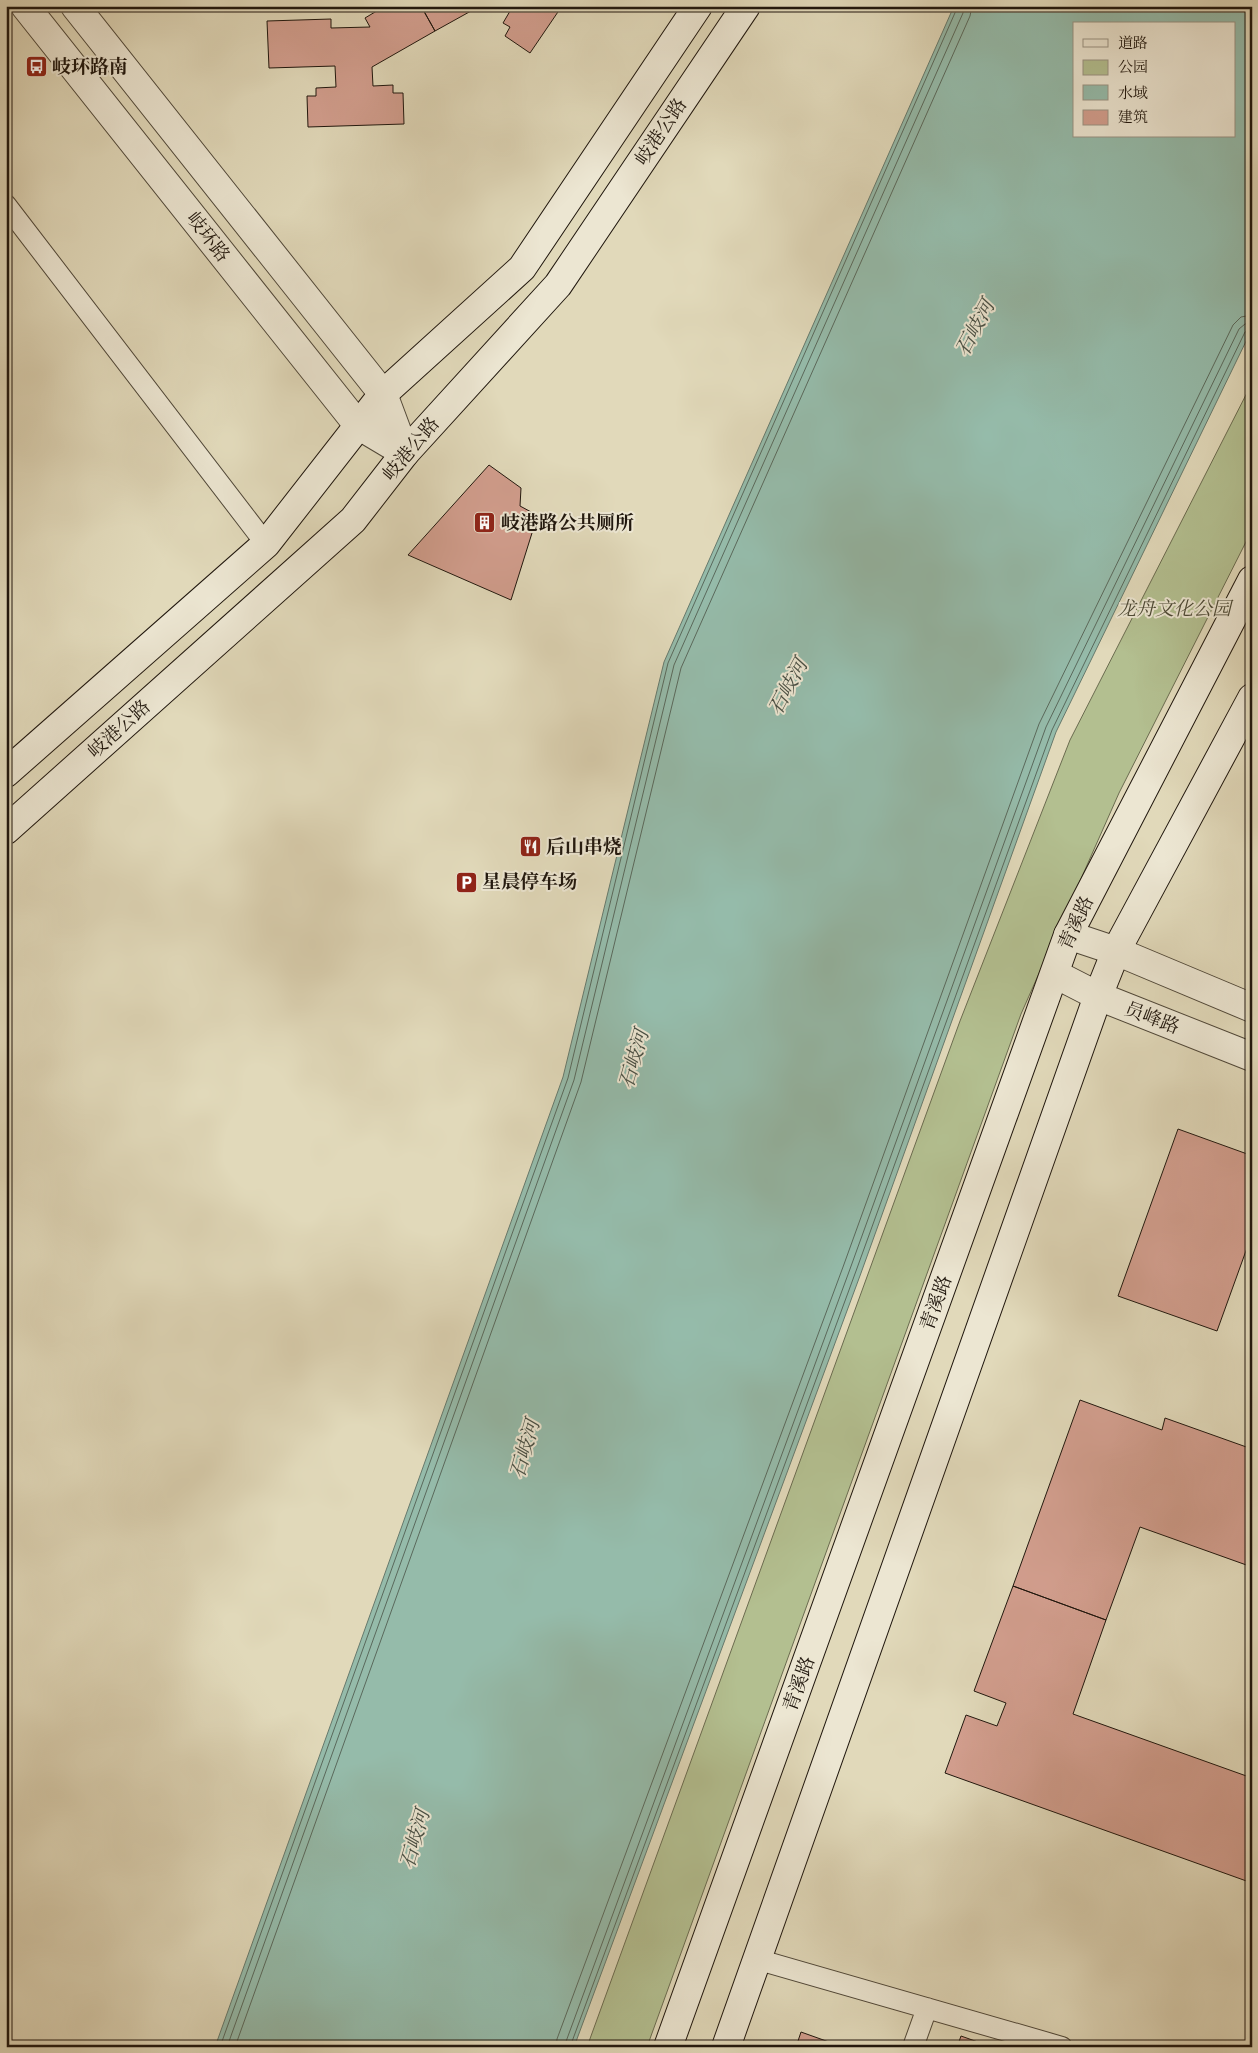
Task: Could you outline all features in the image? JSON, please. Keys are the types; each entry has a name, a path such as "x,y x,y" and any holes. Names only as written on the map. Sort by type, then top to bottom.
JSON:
{"main road":[{"name":"岐环路","path":"25,6 358,425 405,453"},
{"name":"岐环路","path":"75,6 383,394 405,453"},
{"path":"6,773 266,544 383,394 522,268 698,6"},
{"name":"岐港公路","path":"6,830 354,520 405,453 558,285 746,6"},
{"name":"青溪路","path":"668,2047 1068,935 1252,580"},
{"path":"726,2047 1098,996 1116,951 1252,698"},
{"path":"1068,935 1116,951 1252,1008"},
{"name":"员峰路","path":"1055,974 1098,996 1252,1057"}],"lane":[{"path":"6,205 266,544"},
{"path":"756,1959 1062,2047"},
{"path":"913,2047 927,2008"}],"green space":[{"name":"龙舟文化公园","path":"1252,383 1252,530 1119,793 1021,1014 647,2047 587,2047 960,1021 1070,740"}],"water":[{"name":"石岐河","path":"954,6 1252,6 1252,329 1056,732 861,1273 574,2047 215,2047 563,1077 664,662"}],"building":[{"path":"385,6 421,6 435,31 372,67 373,86 393,85 393,93 403,93 404,124 308,127 307,96 316,96 316,88 336,87 335,66 269,68 267,21 331,19 331,28 370,27 365,18"},
{"path":"421,6 480,6 435,31"},
{"path":"513,6 562,6 530,53 505,36 510,27 503,23"},
{"name":"岐港路公共厕所","path":"489,465 521,488 520,506 533,513 532,533 511,600 408,555"},
{"path":"1178,1129 1250,1155 1252,1149 1252,1249 1247,1248 1217,1331 1118,1296"},
{"path":"1080,1400 1162,1430 1165,1418 1252,1449 1252,1567 1140,1527 1106,1620 1013,1586"},
{"path":"1013,1586 1106,1620 1073,1714 1252,1778 1252,1883 945,1773 966,1715 997,1726 1006,1703 974,1691"},
{"path":"801,2032 843,2047 796,2047"},
{"path":"961,2036 992,2047 957,2047"}],"place":[{"name":"岐环路南","path":"36,67"},
{"name":"岐港路公共厕所","path":"485,523"},
{"name":"后山串烧","path":"530,847"},
{"name":"星晨停车场","path":"466,882"}]}
